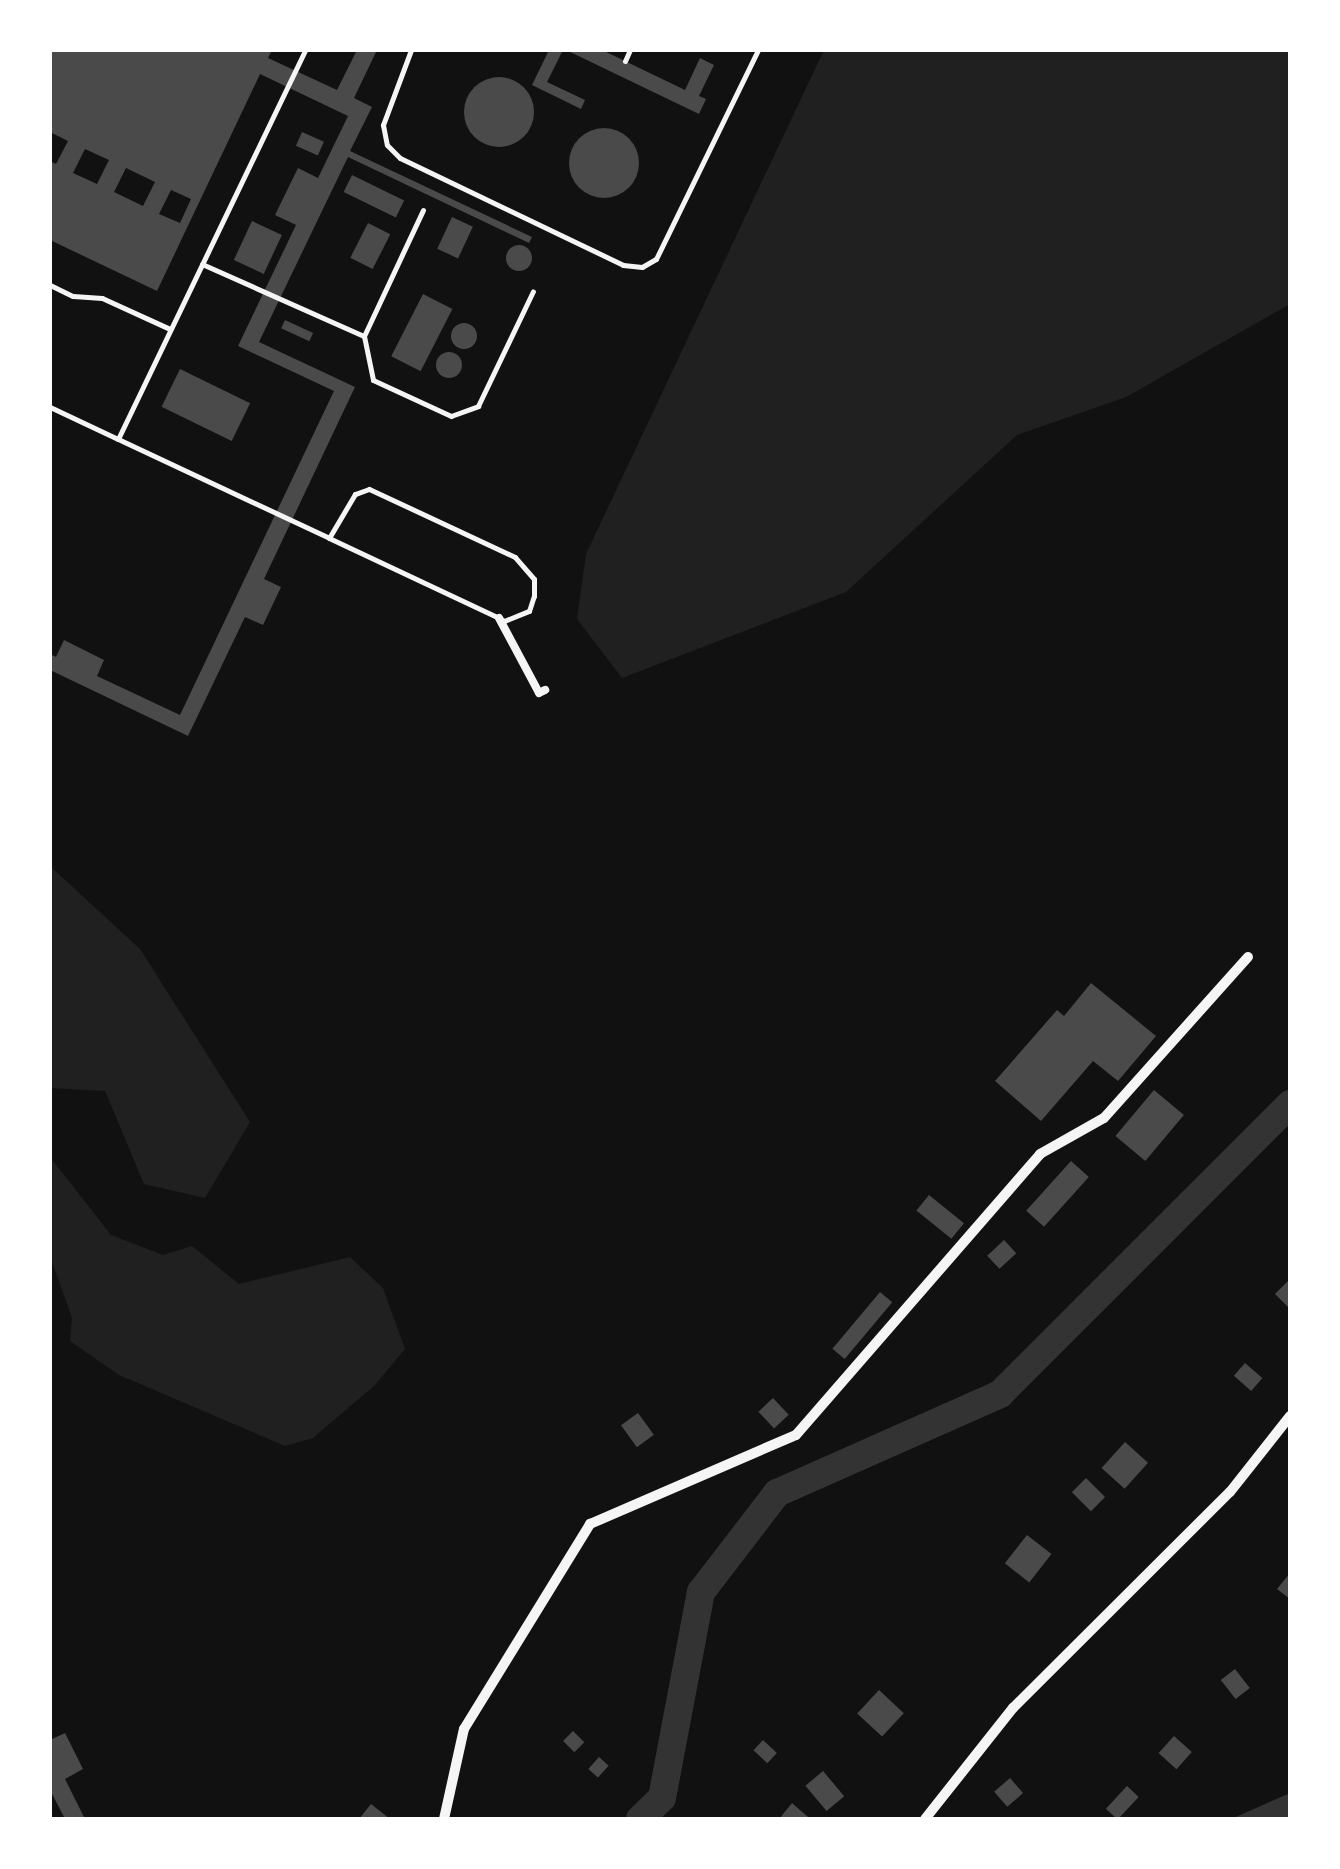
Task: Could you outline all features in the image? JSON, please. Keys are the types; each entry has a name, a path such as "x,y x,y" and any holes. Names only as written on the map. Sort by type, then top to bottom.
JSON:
{"street":[{"path":"499,618 539,694 545,690"},
{"path":"444,1819 464,1729 590,1524 796,1435 1040,1154 1104,1118 1248,957"},
{"path":"925,1819 1013,1708 1230,1492 1290,1416"}],"lane":[{"path":"118,439 305,50"},
{"path":"412,50 388,99 382,125 387,145 400,158 606,257 642,268 656,259 758,50"},
{"path":"624,60 630,50"},
{"path":"423,210 364,336 374,380 451,416 466,415 478,406 533,291"},
{"path":"202,264 364,336"},
{"path":"50,285 73,296 102,298 170,330"},
{"path":"50,407 328,538 499,618 516,620 534,596 534,580 515,557 369,489 355,494 328,538"}],"shaded area":[{"path":"824,50 1290,50 1290,304 1126,397 1017,435 846,592 622,678 577,619 586,554"},
{"path":"50,866 140,949 250,1122 205,1198 144,1184 105,1091 50,1088"},
{"path":"50,1157 111,1235 163,1255 192,1246 239,1284 350,1257 383,1288 405,1349 375,1385 313,1438 285,1446 119,1375 70,1341 72,1318 50,1256"},
{"path":"1290,1793 1290,1819 1231,1819"}],"building":[{"path":"50,50 272,50 268,58 337,90 357,50 377,50 354,98 372,107 350,151 532,237 529,243 348,157 259,342 355,387 264,579 281,587 263,625 245,617 188,736 50,670 50,654 56,657 64,640 104,660 97,676 180,715 334,391 238,346 296,225 275,215 298,168 318,178 348,116 260,74 157,291 50,240 50,161 56,164 68,141 50,132","holes":["85,149 109,160 97,184 73,173","126,168 155,182 143,206 114,192","171,190 191,199 180,223 159,214"]},
{"path":"549,50 563,50 547,82 585,100 581,109 532,85"},
{"path":"566,50 602,50 685,90 700,58 714,65 699,96 706,99 699,114"},
{"path":"499,77 523,88 534,112 523,136 499,147 475,136 464,112 475,88"},
{"path":"604,128 628,139 639,163 628,187 604,198 580,187 569,163 580,139"},
{"path":"302,132 324,142 318,155 296,146"},
{"path":"352,175 404,200 396,218 344,192"},
{"path":"452,217 473,227 458,258 437,249"},
{"path":"252,221 282,235 264,274 234,260"},
{"path":"368,223 390,234 373,269 350,258"},
{"path":"519,245 528,249 532,258 528,267 519,271 510,267 506,258 510,249"},
{"path":"423,294 452,309 421,371 391,356"},
{"path":"285,320 313,333 309,341 281,328"},
{"path":"464,323 473,327 477,336 473,345 464,349 455,345 451,336 455,327"},
{"path":"449,352 458,356 462,365 458,374 449,378 440,374 436,365 440,356"},
{"path":"180,369 250,403 232,441 162,407"},
{"path":"1091,983 1156,1036 1118,1081 1093,1061 1041,1121 995,1081 1057,1010 1064,1016"},
{"path":"1154,1090 1184,1115 1145,1161 1115,1136"},
{"path":"1071,1161 1089,1177 1044,1227 1026,1211"},
{"path":"929,1195 964,1223 951,1239 916,1211"},
{"path":"1004,1240 1016,1253 999,1269 987,1256"},
{"path":"1290,1279 1290,1309 1275,1294"},
{"path":"880,1292 892,1302 845,1359 832,1349"},
{"path":"1245,1363 1262,1378 1251,1391 1234,1376"},
{"path":"773,1398 789,1415 774,1428 758,1412"},
{"path":"638,1413 654,1435 637,1447 621,1425"},
{"path":"1125,1442 1148,1463 1125,1489 1102,1468"},
{"path":"1086,1478 1105,1497 1091,1511 1072,1492"},
{"path":"1027,1535 1051,1554 1029,1582 1005,1563"},
{"path":"1290,1573 1290,1599 1277,1589"},
{"path":"1235,1669 1250,1688 1236,1699 1221,1680"},
{"path":"879,1690 904,1713 882,1737 857,1713"},
{"path":"573,1731 584,1742 574,1752 563,1741"},
{"path":"65,1733 83,1769 65,1779 85,1819 65,1819 50,1790 50,1740"},
{"path":"1174,1736 1192,1752 1176,1769 1159,1753"},
{"path":"763,1740 777,1753 767,1763 753,1750"},
{"path":"599,1757 609,1766 598,1778 588,1769"},
{"path":"823,1771 844,1796 827,1811 805,1786"},
{"path":"1010,1778 1023,1793 1007,1807 994,1792"},
{"path":"1127,1786 1139,1797 1118,1819 1106,1809"},
{"path":"792,1803 808,1817 806,1819 779,1819"},
{"path":"371,1804 390,1819 359,1819"}],"waterway":[{"path":"640,1819 662,1798 701,1592 777,1493 1000,1394 1290,1104"}]}
